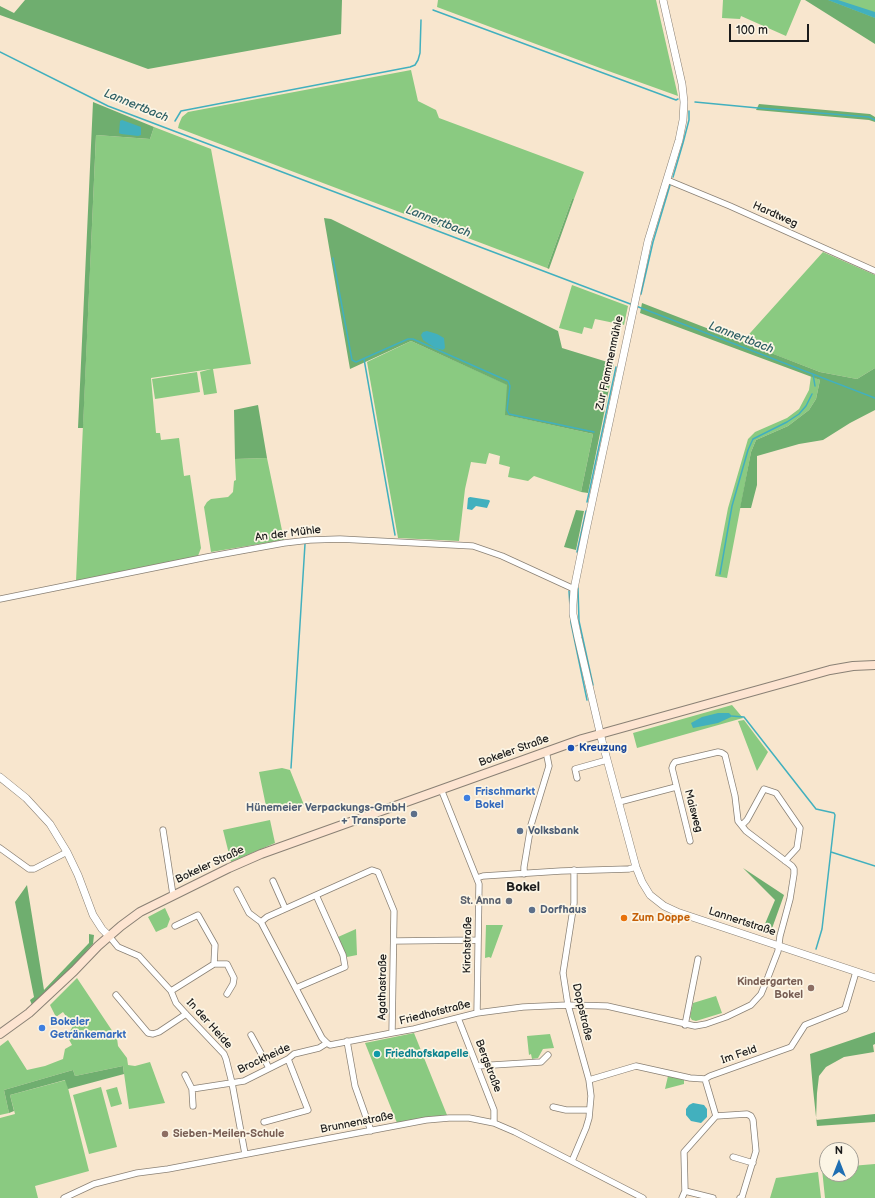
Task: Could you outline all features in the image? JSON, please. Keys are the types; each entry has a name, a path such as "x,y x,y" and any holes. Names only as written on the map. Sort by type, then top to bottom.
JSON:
{"main road":[{"name":"Bokeler Straße","path":"0,1034 36,1007 109,936 140,912 261,854 546,751 600,734 830,670 853,666 875,665"}],"street":[{"name":"Zur Flammenmühle","path":"600,734 573,614 574,589 648,241 684,120 682,84 663,0"},
{"name":"Hardtweg","path":"667,180 730,206 875,271"},
{"name":"An der Mühle","path":"0,600 207,557 284,543 340,539 473,546 502,556 574,589"},
{"name":"Lannertstraße","path":"600,734 636,867 647,890 664,906 677,912 875,978"},
{"path":"524,874 531,825 549,766 546,751"},
{"name":"Maisweg","path":"690,841 672,768 676,762 718,752 722,753 724,755 735,796 738,820 742,825"},
{"path":"577,778 575,769 607,760"},
{"path":"0,777 26,798 50,824 67,852 78,875 93,915 109,936"},
{"path":"619,802 676,787"},
{"name":"Kirchstraße","path":"441,789 479,884 477,1012"},
{"path":"764,789 776,793 800,828 797,848 785,861 746,831 742,825 747,820 764,789"},
{"name":"Bokeler Straße","path":"163,830 173,895"},
{"path":"0,848 29,869 34,869 67,852"},
{"name":"Friedhofstraße","path":"327,1043 330,1045 392,1033 458,1018 477,1012 523,1007 568,1005 607,1006 685,1025 695,1026 706,1024 751,1005 761,994 778,951 778,945 790,899 794,869 785,861"},
{"path":"477,878 483,876 574,870 629,869 636,867"},
{"name":"Agathastraße","path":"316,895 372,870 378,872 394,911 392,1033"},
{"name":"Doppstraße","path":"572,1161 586,1128 591,1096 589,1080 568,1005 563,973 574,903 574,870"},
{"path":"272,881 285,908"},
{"path":"237,890 249,913 261,922 322,1038 327,1043"},
{"path":"261,922 267,917 285,908 316,895 343,956 345,967 296,988"},
{"path":"175,926 198,915 215,945 214,964"},
{"name":"In der Heide","path":"109,936 118,946 139,956 171,991 176,1003 224,1054 232,1083 245,1154"},
{"name":"Agathastraße","path":"394,941 478,940"},
{"path":"685,1025 698,959"},
{"path":"171,991 214,964 227,964 234,978 233,984 227,994"},
{"name":"Im Feld","path":"589,1080 636,1066 690,1078 705,1079 791,1048 805,1025 845,1009 856,972"},
{"path":"116,995 148,1033 153,1034 159,1032 186,1014"},
{"name":"Bergstraße","path":"458,1018 494,1110 494,1123"},
{"path":"251,1035 269,1068"},
{"path":"346,1042 355,1086 371,1130"},
{"name":"Brockheide","path":"192,1089 244,1081 288,1059 294,1054 319,1048 327,1043"},
{"path":"477,1066 541,1062 548,1055"},
{"path":"264,1122 308,1110 288,1059"},
{"path":"185,1075 192,1089 193,1106"},
{"path":"705,1079 716,1116"},
{"path":"553,1107 566,1110 590,1110"},
{"path":"682,1198 685,1191 684,1152 716,1116 747,1114 751,1116 753,1120 756,1151 742,1197 740,1198"},
{"name":"Brunnenstraße","path":"64,1198 84,1188 111,1179 137,1173 168,1169 430,1119 449,1118 469,1118 494,1123 515,1132 642,1198"},
{"path":"733,1157 753,1163"},
{"path":"685,1191 713,1198"}],"green space":[{"path":"25,0 342,0 341,34 148,69 0,15 0,6 14,13"},
{"path":"438,0 656,0 678,96 437,7"},
{"path":"723,0 801,0 786,36 741,16 740,19 722,18"},
{"path":"805,0 828,0 875,18 875,44"},
{"path":"814,0 875,0 875,28"},
{"path":"411,70 418,101 436,110 439,118 584,172 574,199 572,199 547,268 178,128 182,117 188,112"},
{"path":"93,102 154,127 150,139 96,135 83,428 78,428"},
{"path":"759,104 870,114 875,117 875,122 869,120 756,110"},
{"path":"154,127 211,149 251,364 213,369 217,393 204,395 200,372 211,369 151,378 156,433 160,433 161,440 179,438 184,476 190,475 201,548 198,556 76,581 96,135 150,139"},
{"path":"572,199 574,199 549,269 547,268"},
{"path":"324,218 331,219 558,331 562,348 614,364 588,493 581,492 593,434 505,415 507,385 411,341 350,369"},
{"path":"823,252 875,275 875,368 857,379 820,372 742,342"},
{"path":"572,285 628,306 624,325 595,319 592,329 584,327 582,334 559,328"},
{"path":"642,303 820,372 857,379 875,368 875,410 850,423 823,440 799,444 757,456 757,485 751,508 740,508 751,452 756,440 788,426 809,410 816,399 820,380 640,313"},
{"path":"411,341 508,385 506,415 593,434 581,492 534,476 528,481 508,477 510,467 499,464 500,456 489,453 486,464 471,462 465,489 459,541 398,538 367,362"},
{"path":"197,372 200,392 155,399 152,379"},
{"path":"811,376 820,380 816,399 809,410 788,426 756,440 751,452 727,578 715,576 728,508 748,439 755,432 787,418 799,409 809,390"},
{"path":"258,405 267,458 235,459 234,410"},
{"path":"267,458 284,540 211,552 204,507 211,499 228,497 233,492 234,481 236,480 235,459"},
{"path":"576,510 584,511 576,550 564,547"},
{"path":"732,705 743,718 637,748 633,733"},
{"path":"744,720 768,752 757,771 738,721"},
{"path":"282,768 290,770 304,805 266,806 259,772"},
{"path":"270,820 275,843 231,862 223,830"},
{"path":"743,868 784,895 770,934 762,931 775,900"},
{"path":"27,885 44,990 89,943 89,934 94,935 93,944 72,967 32,1005 30,1000 34,997 15,902"},
{"path":"165,908 170,919 167,927 156,932 148,917"},
{"path":"486,925 503,925 491,958 485,958"},
{"path":"356,929 357,955 347,957 338,937"},
{"path":"77,978 117,1038 118,1046 127,1058 128,1065 135,1066 150,1062 165,1103 129,1109 123,1066 75,1076 73,1070 4,1090 9,1113 0,1115 0,1046 8,1040 27,1070 45,1066 63,1059 65,1049 72,1045 67,1036 73,1026 63,1012 56,1017 50,1005"},
{"path":"716,996 722,1013 696,1021 692,1020 690,1017 693,1003"},
{"path":"875,1032 875,1044 873,1045 874,1052 844,1057 826,1067 819,1076 816,1118 810,1054"},
{"path":"414,1033 447,1115 397,1123 365,1043"},
{"path":"550,1034 554,1048 543,1049 538,1058 532,1059 531,1054 529,1055 527,1036"},
{"path":"123,1066 124,1074 68,1089 65,1080 10,1095 14,1111 9,1113 4,1090 73,1070 75,1076"},
{"path":"668,1076 684,1079 684,1084 665,1089"},
{"path":"66,1080 89,1171 35,1186 38,1198 0,1198 0,1118 15,1114 10,1095"},
{"path":"101,1087 117,1147 89,1154 73,1095"},
{"path":"117,1087 122,1104 111,1107 106,1090"},
{"path":"875,1114 875,1122 817,1126 816,1120"},
{"path":"875,1164 875,1198 825,1198 823,1182 859,1182 859,1165"},
{"path":"818,1172 821,1198 770,1198 776,1178"}],"water":[{"path":"828,0 838,0 875,12 875,18"},
{"path":"122,120 141,127 141,135 138,136 119,133 120,121"},
{"path":"427,331 444,338 445,348 443,350 435,348 423,340 421,335 423,332"},
{"path":"470,497 490,501 487,508 476,506 472,510 467,509 468,498"},
{"path":"718,713 729,713 731,717 718,723 693,728 691,723 702,717"},
{"path":"693,1103 704,1105 707,1109 707,1117 701,1123 691,1121 686,1115 686,1109"}],"waterway":[{"path":"433,10 676,100 678,99"},
{"path":"175,121 181,111 415,65 420,53 421,20"},
{"name":"Lannertbach","path":"0,52 108,106 633,305"},
{"path":"695,102 869,117 875,120"},
{"path":"673,177 689,120 689,111"},
{"path":"641,294 653,242 670,185"},
{"path":"333,258 352,360 356,362 408,339 413,339 508,381 510,386 507,410 509,414 594,432"},
{"name":"Lannertbach","path":"636,306 875,398"},
{"path":"364,359 395,535"},
{"path":"587,502 616,367"},
{"path":"813,374 815,386"},
{"path":"720,574 732,506 748,450 753,439 787,422 799,414 806,406 812,394"},
{"path":"577,552 586,511"},
{"path":"291,768 305,544"},
{"path":"578,588 579,621 593,685"},
{"path":"569,591 571,623 587,700"},
{"path":"731,716 744,717 816,809 834,813 835,815 822,929 816,949"},
{"path":"831,852 875,866"}],"place":[{"name":"Kreuzung","path":"571,748"},
{"name":"Frischmarkt Bokel","path":"467,798"},
{"name":"Hünemeier Verpackungs-GmbH + Transporte","path":"414,814"},
{"name":"Volksbank","path":"520,831"},
{"name":"St. Anna","path":"509,901"},
{"name":"Dorfhaus","path":"532,910"},
{"name":"Zum Doppe","path":"624,918"},
{"name":"Kindergarten Bokel","path":"811,988"},
{"name":"Bokeler Getränkemarkt","path":"42,1028"},
{"name":"Friedhofskapelle","path":"377,1054"},
{"name":"Sieben-Meilen-Schule","path":"165,1134"}],"district":[{"name":"Bokel","path":"523,888"}]}
